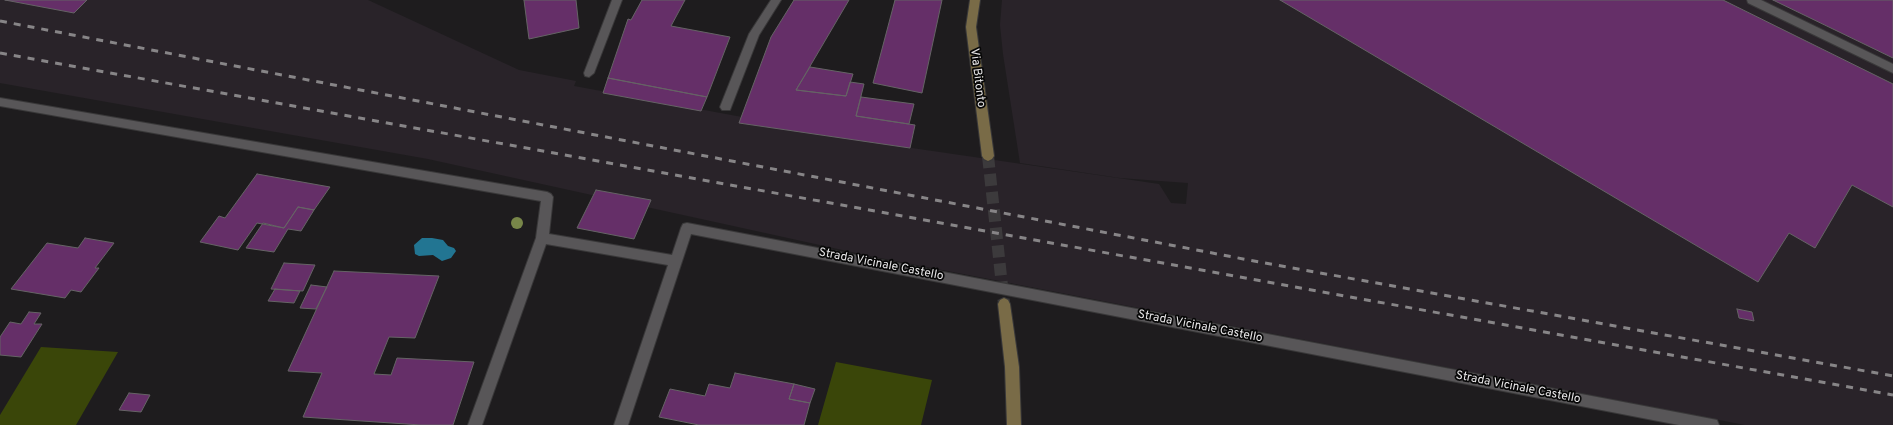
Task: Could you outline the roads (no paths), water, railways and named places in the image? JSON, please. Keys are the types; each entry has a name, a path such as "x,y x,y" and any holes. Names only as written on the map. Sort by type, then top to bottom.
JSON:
{"main road":[{"name":"Via Bitonto","path":"974,0 971,27 988,156"},
{"path":"1004,304 1012,367 1014,425"}],"street":[{"path":"589,72 617,0"},
{"path":"726,107 754,34 776,0"},
{"path":"1752,0 1893,69"},
{"path":"0,102 547,197 542,238 475,425"},
{"name":"Strada Vicinale Castello","path":"675,261 687,228 1712,425"},
{"path":"542,238 675,261 621,425"}],"water":[{"path":"422,238 443,240 448,246 454,248 456,251 451,258 442,261 433,255 419,256 415,254 414,245"}],"tunnel":[{"path":"988,156 1004,304"}],"railway":[{"path":"0,21 1254,261 1893,376"},
{"path":"0,53 1893,395"}]}
